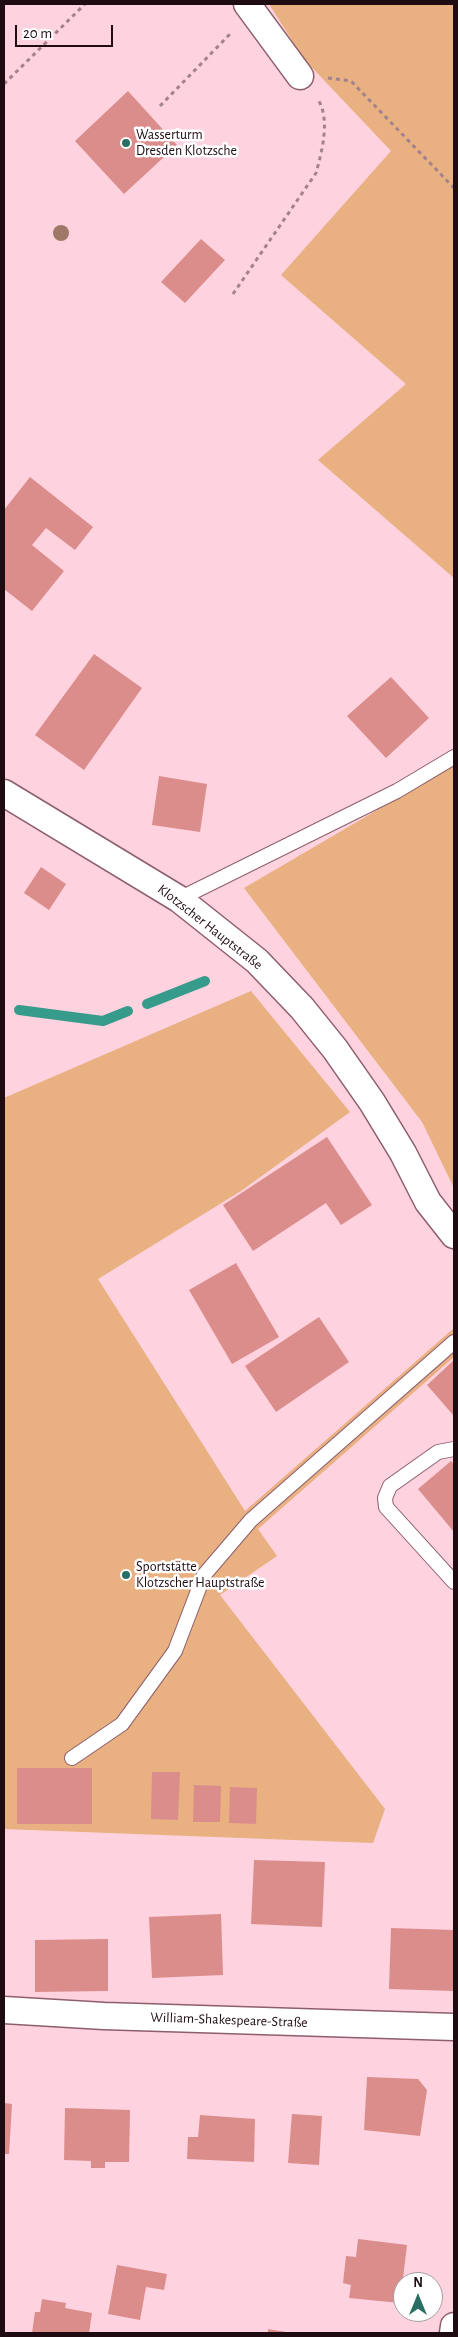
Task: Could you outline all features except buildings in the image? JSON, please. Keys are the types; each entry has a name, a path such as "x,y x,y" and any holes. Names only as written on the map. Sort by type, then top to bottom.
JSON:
{"street":[{"path":"250,7 300,76"},
{"name":"Klotzscher Hauptstraße","path":"4,793 179,899 257,962 302,1008 335,1049 372,1102 403,1153 428,1202 454,1235"},
{"name":"William-Shakespeare-Straße","path":"4,2010 114,2016 454,2027"},
{"path":"453,2333 454,2326"}],"lane":[{"path":"179,899 397,791 454,756"},
{"path":"72,1758 122,1724 175,1651 204,1575 251,1520 454,1342"},
{"path":"454,1449 438,1452 390,1486 385,1498 386,1507 454,1582"}],"path":[{"path":"4,84 85,4"},
{"path":"160,106 250,7"},
{"path":"300,76 351,81 454,188"},
{"path":"233,294 316,173 322,150 322,106 300,76"}],"shaded area":[{"path":"269,4 454,4 454,578 318,460 406,384 281,275 391,151 303,58"},
{"path":"454,765 454,1188 422,1122 244,888"},
{"name":"Sportstätte Klotzscher Hauptstraße","path":"251,991 350,1112 241,1191 98,1279 245,1511 454,1328 454,1357 258,1529 277,1556 220,1595 385,1809 373,1843 4,1829 4,1098"}],"waterway":[{"path":"147,1004 205,981"},
{"path":"19,1010 103,1021 128,1011"}],"place":[{"name":"Wasserturm Dresden Klotzsche","path":"126,143"},
{"name":"Sportstätte Klotzscher Hauptstraße","path":"126,1575"}]}
